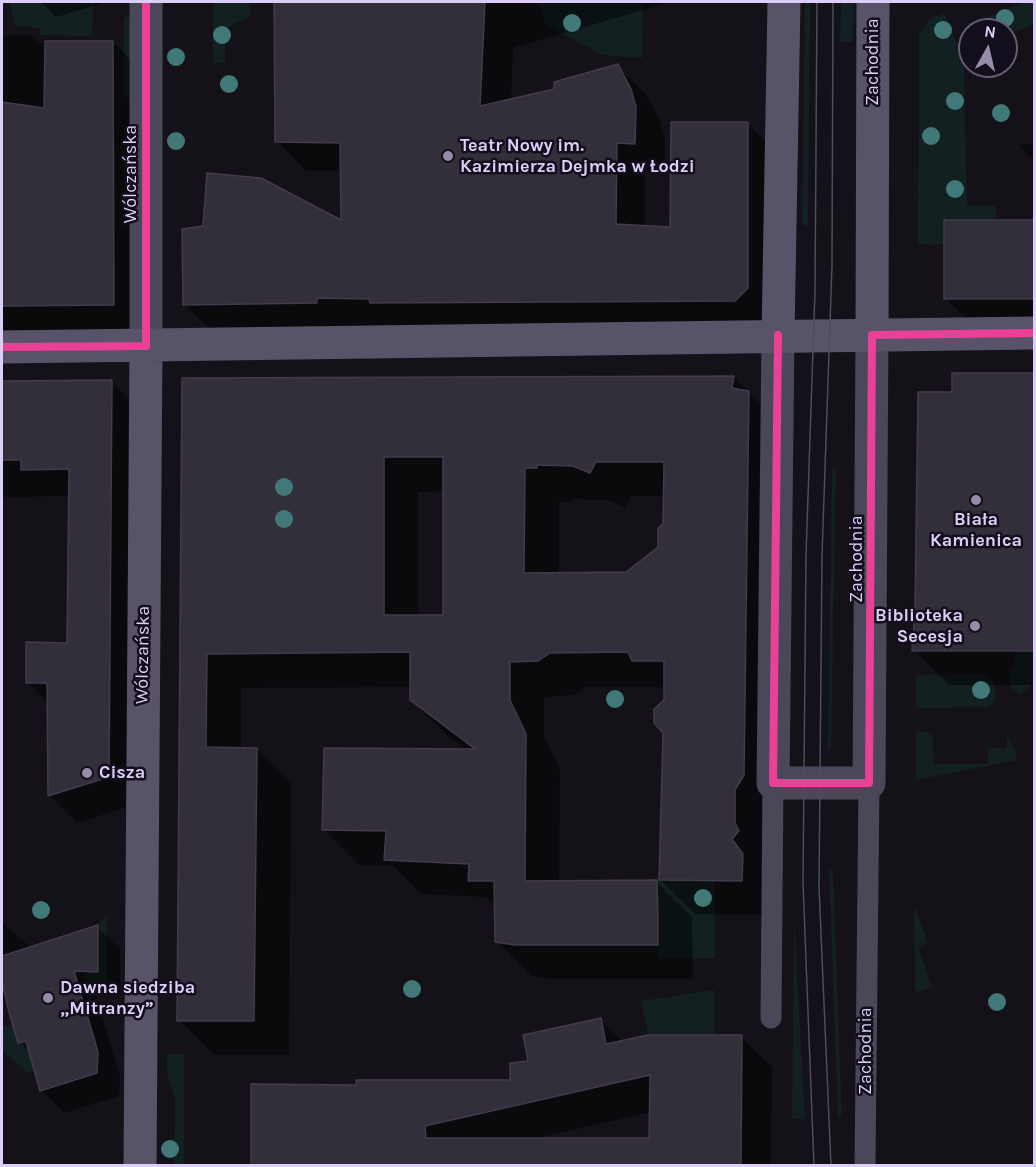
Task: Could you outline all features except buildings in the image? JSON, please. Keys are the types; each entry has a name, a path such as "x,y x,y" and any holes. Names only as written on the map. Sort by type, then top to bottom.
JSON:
{"main road":[{"path":"778,335 784,2"},
{"name":"Zachodnia","path":"872,335 873,2"},
{"path":"2,346 146,346 1035,333"},
{"name":"Wólczańska","path":"140,1166 146,346"}],"street":[{"name":"Wólczańska","path":"146,2 146,346"},
{"path":"778,335 773,783 869,783"},
{"name":"Zachodnia","path":"869,783 872,335"}],"lane":[{"path":"771,1018 773,783"},
{"name":"Zachodnia","path":"865,1166 869,783"}],"shaded area":[{"path":"10,2 94,2 92,36 40,35 40,28 15,26"},
{"path":"213,2 250,2 250,16 225,29 225,63 213,63"},
{"path":"643,2 642,58 602,55 546,25 538,3"},
{"path":"805,2 810,2 808,226 802,226"},
{"path":"841,2 854,2 853,42 840,42"},
{"path":"1025,2 1033,2 1034,24 1018,31 1018,18 985,18"},
{"path":"944,13 958,46 958,78 964,78 967,205 995,206 997,220 946,243 926,245 918,242 919,33 931,18"},
{"path":"124,17 135,17 136,98 123,97"},
{"path":"832,468 836,469 831,749 828,751"},
{"path":"1015,651 1034,651 1032,683 1020,694 1011,688 1009,673 1014,664"},
{"path":"916,675 987,675 995,684 996,700 987,707 916,708"},
{"path":"916,731 929,732 933,736 934,764 988,764 988,748 1007,748 1007,736 1015,748 1017,760 916,780"},
{"path":"829,869 833,869 842,1118 838,1118"},
{"path":"657,880 715,881 715,958 658,959"},
{"path":"918,907 916,910 928,943 918,947 932,987 918,992 915,990 914,909"},
{"path":"107,914 107,984 80,993 86,985 86,971 98,971 98,924"},
{"path":"794,917 805,1119 792,1119"},
{"path":"714,990 714,1035 648,1035 641,1001"},
{"path":"13,1024 26,1041 35,1071 27,1072 2,1050 2,1027"},
{"path":"167,1054 184,1054 184,1165 174,1165 175,1100 167,1073"}],"tram line":[{"path":"814,1166 803,883 806,555 815,291 817,2"},
{"path":"831,1166 819,887 822,555 832,265 833,2"}],"cycle path":[{"path":"2,347 146,346 146,2"},
{"path":"778,335 773,783 869,783 872,335 1034,333"}],"place":[{"name":"Teatr Nowy im. Kazimierza Dejmka w Łodzi","path":"448,156"},
{"name":"Biała Kamienica","path":"976,500"},
{"name":"Biblioteka Secesja","path":"975,626"},
{"name":"Cisza","path":"87,773"},
{"name":"Dawna siedziba „Mitranzy”","path":"48,998"}]}
